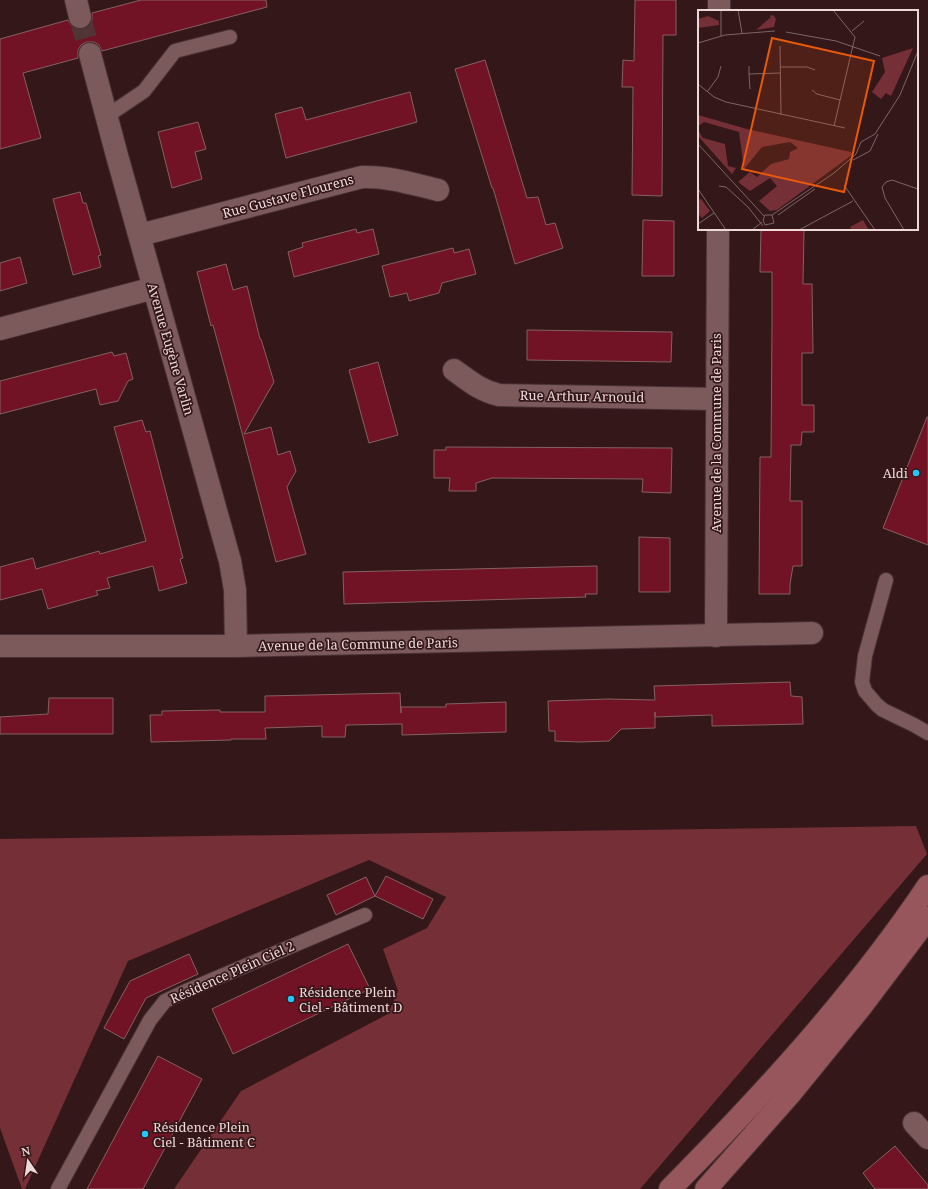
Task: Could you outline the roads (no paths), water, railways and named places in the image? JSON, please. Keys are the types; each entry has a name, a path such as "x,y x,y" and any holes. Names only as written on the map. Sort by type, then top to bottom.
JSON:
{"main road":[{"path":"670,1189 742,1116 809,1040 901,926 928,886"},
{"path":"706,1189 790,1094 860,1008 928,918"}],"street":[{"name":"Avenue Eugène Varlin","path":"90,54 230,561 235,590 236,646"},
{"name":"Rue Gustave Flourens","path":"140,235 362,177 385,178 438,190"},
{"name":"Avenue de la Commune de Paris","path":"716,636 718,230"},
{"path":"0,329 154,288"},
{"name":"Rue Arthur Arnould","path":"454,370 480,389 488,393 499,395 716,399"},
{"name":"Avenue de la Commune de Paris","path":"0,646 236,646 812,633"}],"lane":[{"path":"107,116 144,91 175,51 230,37"},
{"path":"886,580 865,656 862,682 865,691 877,705 928,734"},
{"path":"898,717 928,721"},
{"name":"Résidence Plein Ciel 2","path":"58,1189 150,1020 165,1001 186,990 365,915"}],"tunnel":[{"path":"80,17 90,54"}],"place":[{"name":"Aldi","path":"916,473"},
{"name":"Résidence Plein Ciel - Bâtiment D","path":"291,999"},
{"name":"Résidence Plein Ciel - Bâtiment C","path":"145,1134"}]}
